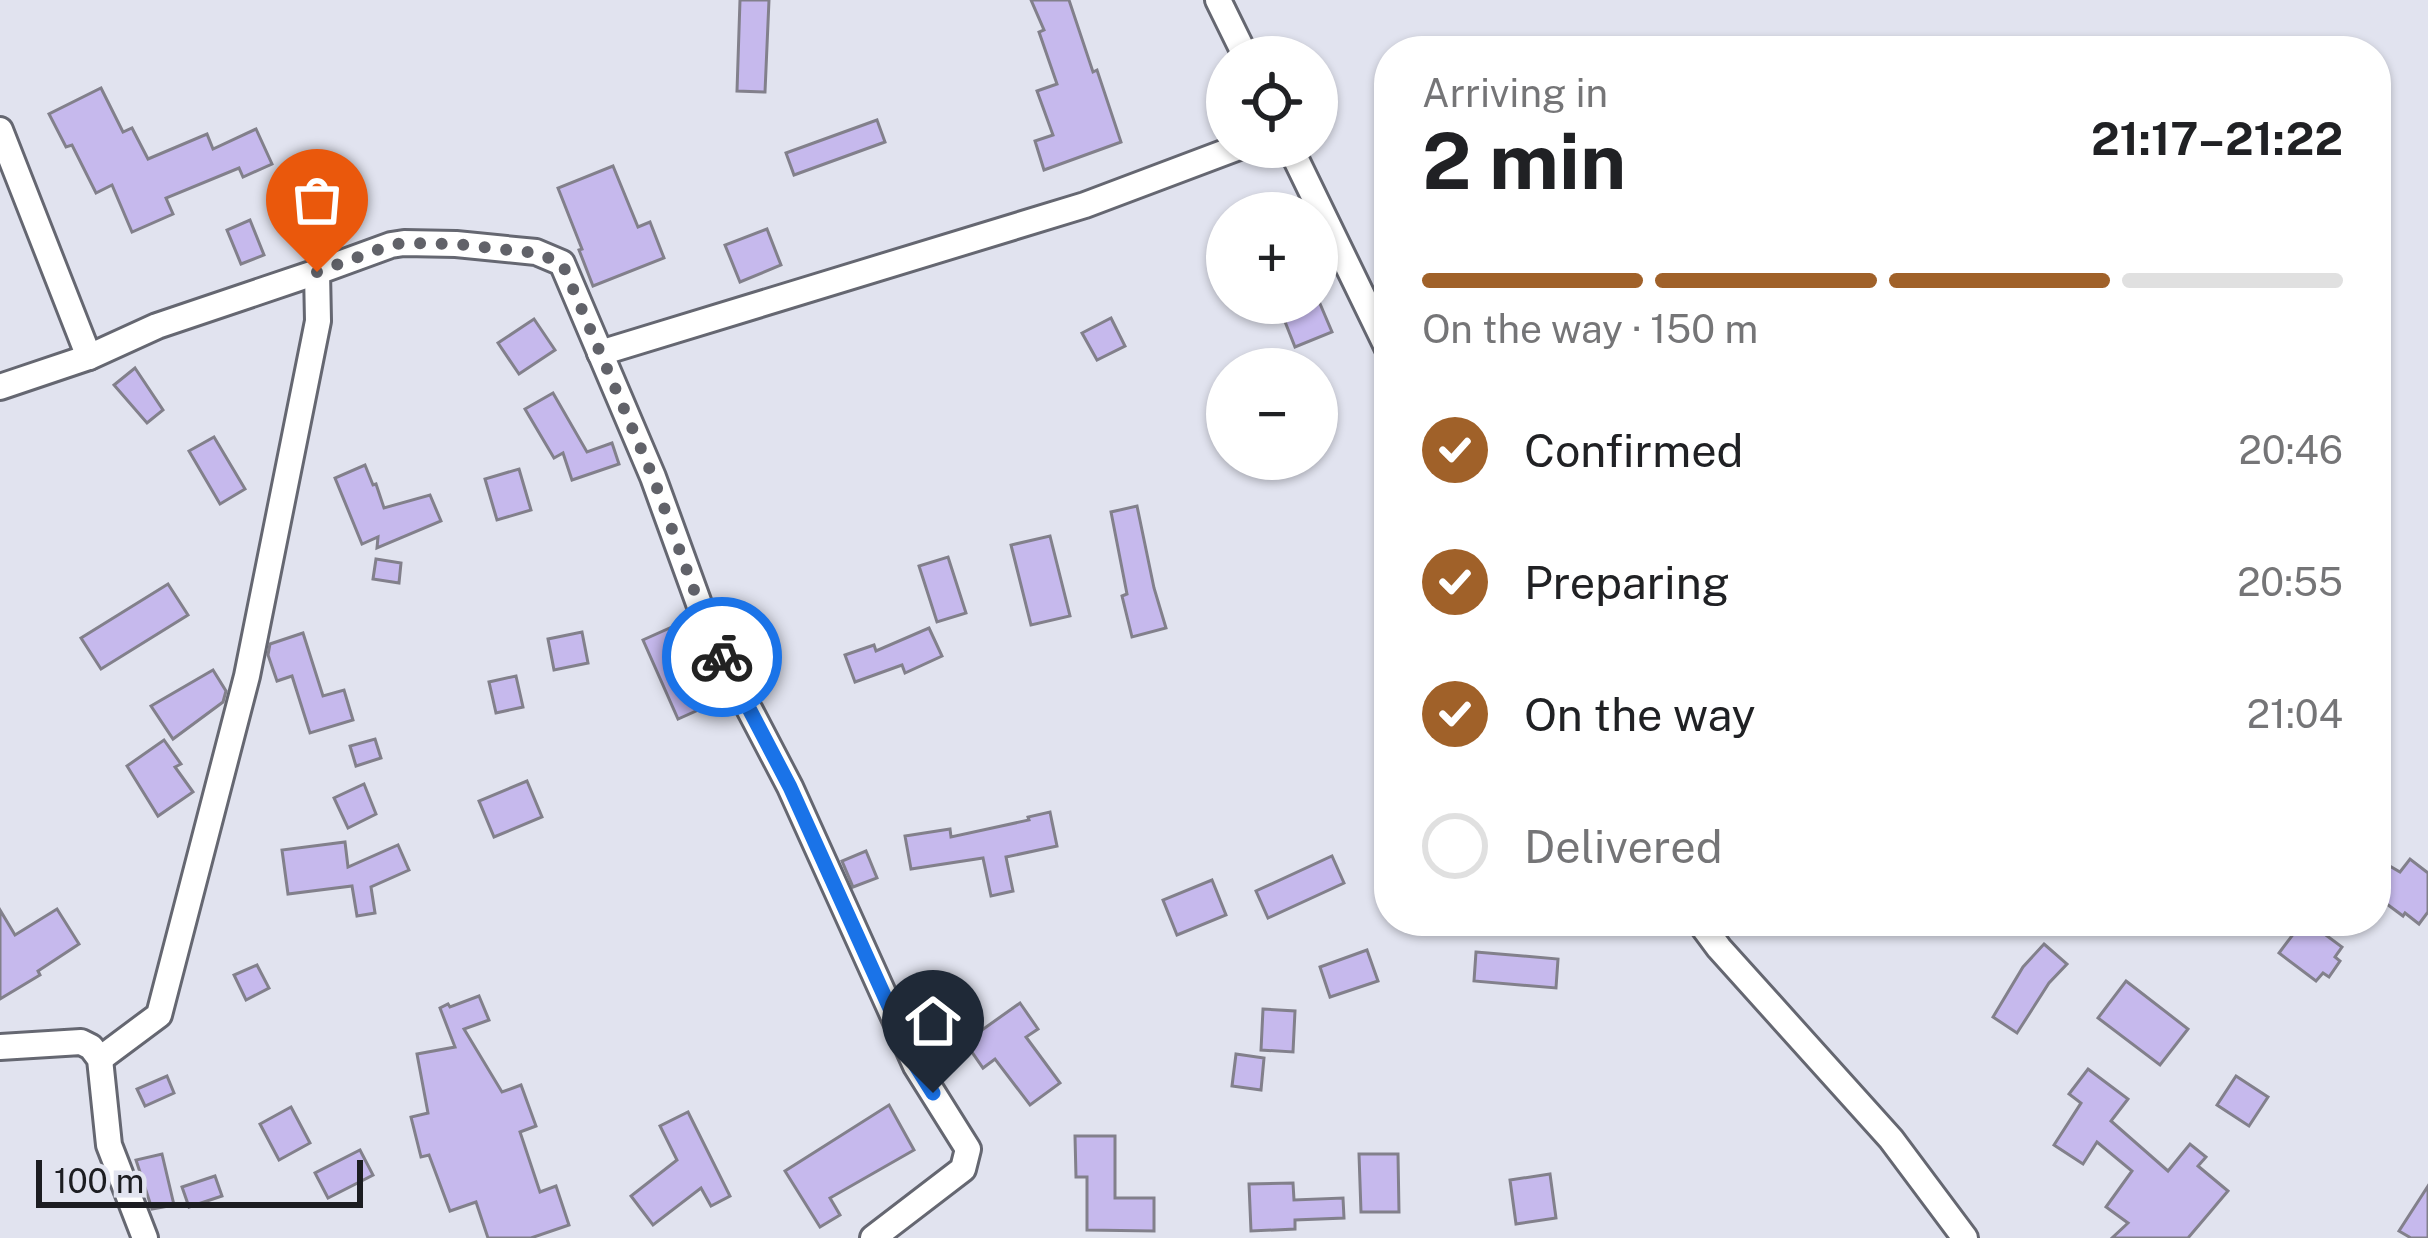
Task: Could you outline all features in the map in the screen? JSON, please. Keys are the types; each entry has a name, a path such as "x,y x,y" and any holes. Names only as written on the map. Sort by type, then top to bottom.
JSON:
{"street":[{"path":"1218,0 1236,36"},
{"path":"0,130 89,357"},
{"path":"600,353 1085,205 1206,159"},
{"path":"1300,168 1374,319"},
{"path":"0,387 89,357 157,326 391,245 456,244 536,253 562,263 653,477 710,634 790,787 916,1066 968,1149 963,1169 873,1238"},
{"path":"100,1059 158,1015 247,676 318,321 317,272"},
{"path":"1710,936 1891,1139 1965,1238"},
{"path":"1,1045 81,1042 100,1059 109,1144 145,1238"}],"building":[{"path":"740,0 769,0 765,92 737,91"},
{"path":"1031,0 1069,0 1121,142 1044,170 1035,141 1053,135 1037,91 1057,84"},
{"path":"101,88 123,132 132,128 148,159 207,134 213,149 256,129 272,164 243,177 239,168 166,198 173,214 132,232 112,185 96,193 72,145 66,147 49,114"},
{"path":"877,120 885,142 794,175 786,153"},
{"path":"613,166 638,227 650,222 664,258 593,286 558,188"},
{"path":"250,220 264,255 241,264 227,230"},
{"path":"767,229 781,265 740,282 725,245"},
{"path":"1111,318 1125,346 1097,360 1082,333"},
{"path":"534,319 555,350 519,374 498,343"},
{"path":"1286,324 1329,324 1332,332 1295,347"},
{"path":"135,368 163,410 147,423 114,385"},
{"path":"553,393 587,452 612,443 619,464 572,480 563,453 554,458 525,409"},
{"path":"214,437 245,489 220,504 189,451"},
{"path":"365,465 384,508 430,495 441,521 377,548 378,537 362,544 335,478"},
{"path":"519,469 531,510 497,520 485,479"},
{"path":"1137,506 1166,628 1132,637 1111,512"},
{"path":"1050,536 1070,616 1031,625 1011,545"},
{"path":"948,557 966,613 937,622 919,566"},
{"path":"376,559 401,563 399,583 373,579"},
{"path":"168,584 188,615 101,669 81,638"},
{"path":"681,623 716,702 678,719 643,640"},
{"path":"929,628 942,656 905,673 902,665 855,682 845,655 874,645 876,651"},
{"path":"582,632 588,663 554,670 548,639"},
{"path":"303,633 323,696 344,690 353,720 310,733 292,676 277,681 268,655 270,644"},
{"path":"213,670 226,691 223,702 173,739 151,706"},
{"path":"516,676 523,707 496,713 489,682"},
{"path":"375,739 381,758 356,766 350,746"},
{"path":"164,740 193,792 158,816 127,766"},
{"path":"527,781 542,817 494,837 479,801"},
{"path":"364,784 376,814 348,828 334,798"},
{"path":"1050,812 1057,846 1006,857 1013,891 991,896 983,858 911,869 905,836 950,829 951,837"},
{"path":"345,842 348,867 398,845 409,870 371,887 375,913 357,916 352,886 288,894 282,850"},
{"path":"866,851 877,878 853,887 842,861"},
{"path":"1332,856 1344,883 1268,918 1256,891"},
{"path":"2410,859 2428,873 2428,912 2419,924 2391,907 2391,867 2400,872"},
{"path":"1212,880 1226,915 1177,935 1163,900"},
{"path":"57,909 79,944 0,999 0,910 15,935"},
{"path":"2292,936 2327,936 2342,947 2335,957 2340,961 2329,977 2323,973 2316,981 2279,953"},
{"path":"2044,944 2067,964 2017,1033 1993,1017 2023,967"},
{"path":"1367,950 1378,981 1330,997 1320,967"},
{"path":"1476,952 1558,959 1556,988 1474,981"},
{"path":"257,965 269,988 246,1000 234,975"},
{"path":"2126,981 2188,1029 2160,1065 2098,1018"},
{"path":"479,996 489,1020 464,1029 502,1092 521,1085 536,1126 520,1132 540,1192 556,1186 569,1225 531,1238 488,1238 476,1202 450,1211 429,1155 421,1157 411,1117 428,1113 417,1054 455,1047 440,1008"},
{"path":"1020,1003 1038,1029 1026,1037 1060,1083 1030,1105 995,1059 983,1068 965,1042"},
{"path":"1263,1009 1295,1011 1293,1052 1261,1050"},
{"path":"1236,1054 1264,1058 1261,1090 1232,1086"},
{"path":"2088,1069 2128,1099 2111,1121 2168,1171 2190,1144 2206,1157 2198,1166 2228,1191 2188,1238 2112,1238 2128,1223 2106,1207 2132,1171 2097,1142 2083,1164 2054,1145 2081,1103 2069,1094"},
{"path":"167,1076 174,1093 145,1106 137,1089"},
{"path":"2236,1076 2268,1097 2249,1126 2217,1105"},
{"path":"889,1105 914,1150 830,1198 840,1215 820,1227 785,1171"},
{"path":"291,1107 310,1143 279,1160 260,1124"},
{"path":"688,1112 730,1196 711,1206 701,1188 653,1225 631,1196 677,1160 660,1126"},
{"path":"1075,1136 1115,1136 1115,1198 1154,1198 1154,1231 1087,1230 1087,1177 1076,1177"},
{"path":"360,1150 373,1175 328,1198 315,1173"},
{"path":"162,1154 174,1205 152,1209 136,1160"},
{"path":"1359,1154 1398,1154 1399,1212 1361,1212"},
{"path":"1550,1174 1556,1218 1516,1224 1510,1180"},
{"path":"215,1176 222,1196 189,1207 182,1187"},
{"path":"1293,1183 1294,1200 1343,1198 1344,1218 1295,1220 1295,1229 1251,1231 1249,1184"},
{"path":"2428,1186 2428,1238 2411,1238 2399,1231"}],"way so far":[{"path":"317,272 404,243 536,253 562,263 653,477 722,657"}],"route":[{"path":"722,657 790,787 916,1066 933,1093"}]}
